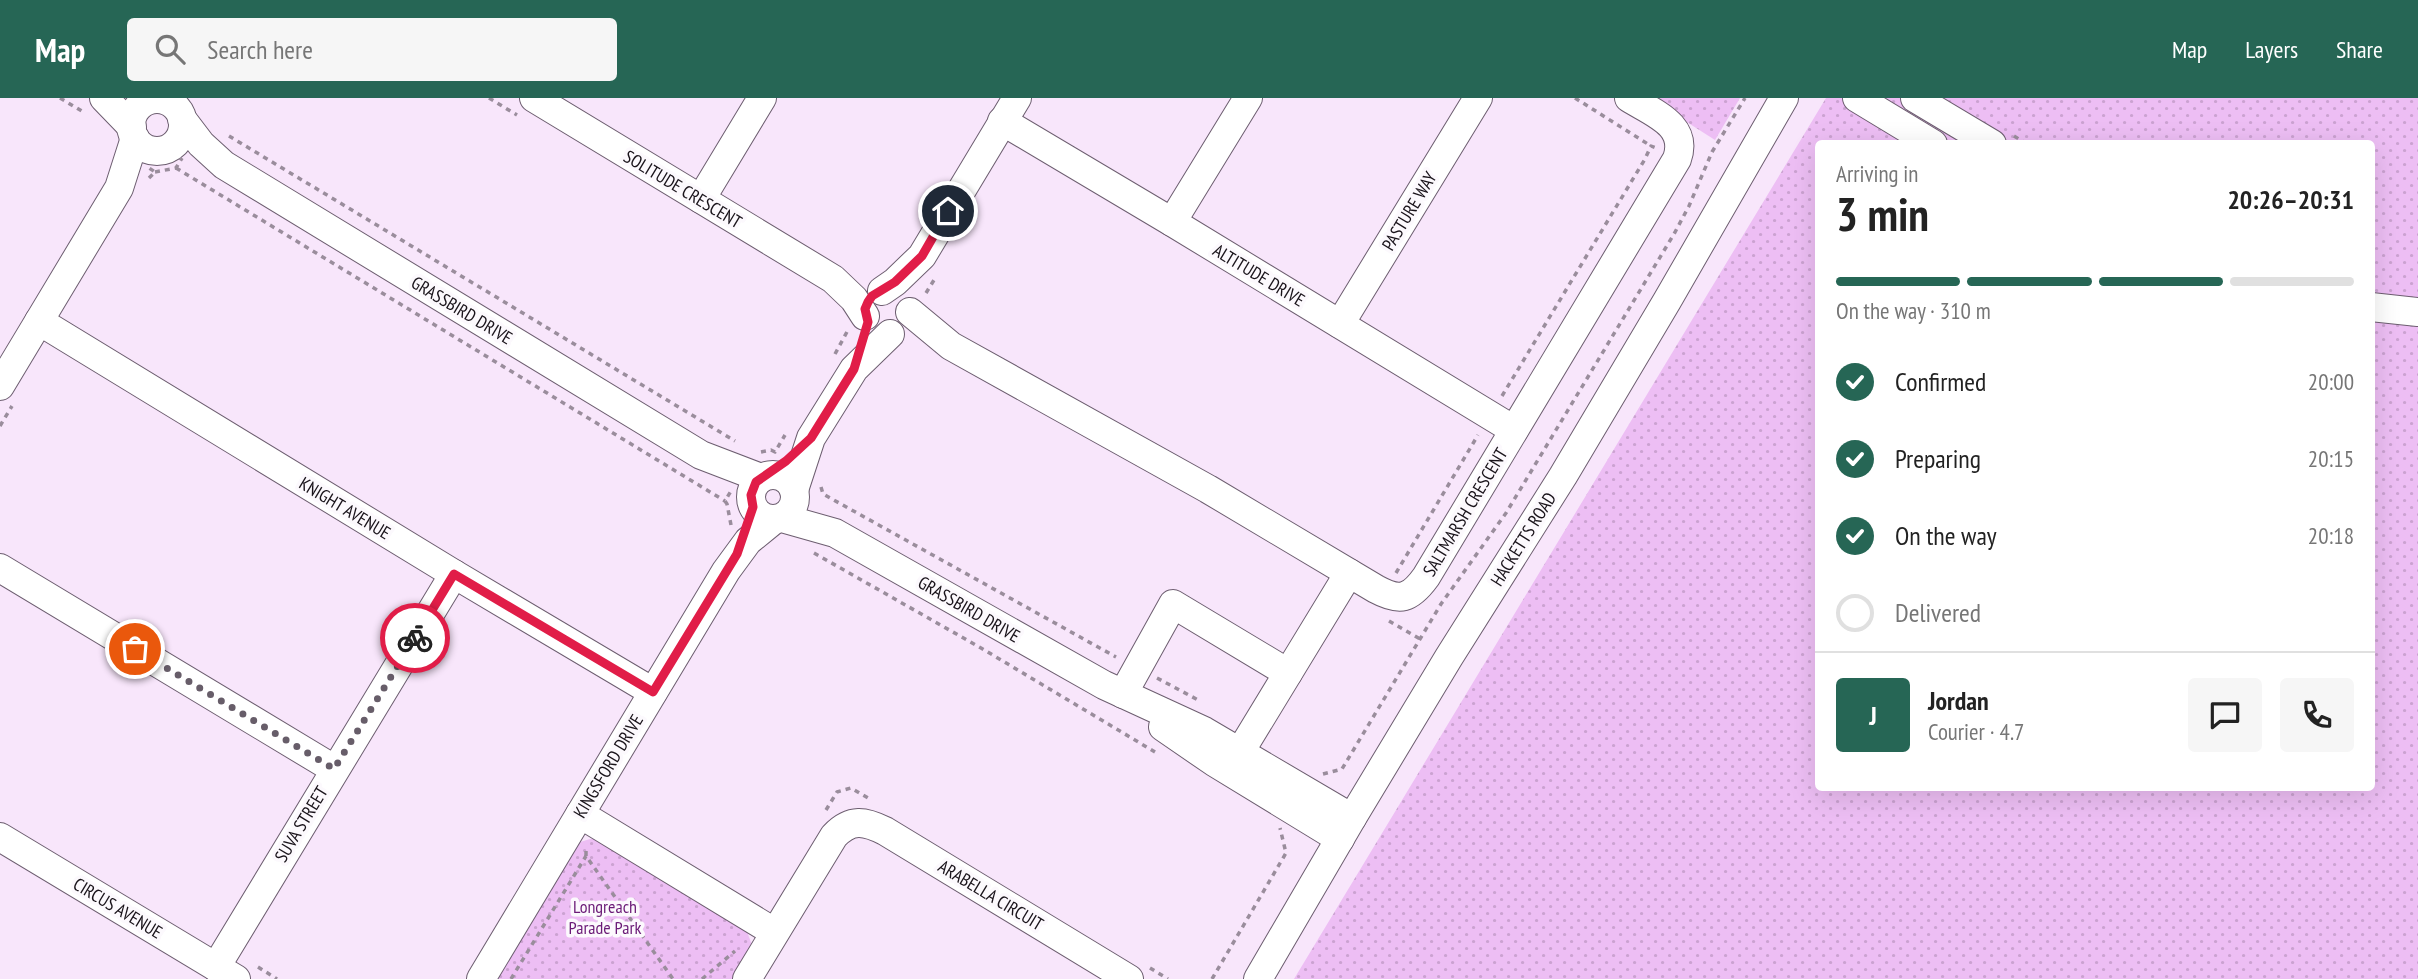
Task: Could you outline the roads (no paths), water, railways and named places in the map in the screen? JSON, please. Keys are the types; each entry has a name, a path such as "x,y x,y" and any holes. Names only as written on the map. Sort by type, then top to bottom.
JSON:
{"street":[{"name":"SOLITUDE CRESCENT","path":"534,98 887,313 951,346"},
{"path":"701,199 762,98"},
{"path":"1172,222 1248,98"},
{"name":"PASTURE WAY","path":"1340,324 1478,98"},
{"name":"SALTMARSH CRESCENT","path":"951,346 1208,489 1376,589 1393,597 1404,596 1416,590 1426,577 1672,169 1679,152 1679,138 1672,127 1629,98"},
{"name":"HACKETTS ROAD","path":"1258,979 1448,657 1563,476 1784,98"},
{"path":"1857,98 1926,140"},
{"path":"1916,98 1985,140"},
{"path":"0,386 119,188 155,146 181,134 164,104 135,111 155,146"},
{"name":"GRASSBIRD DRIVE","path":"164,104 224,165 772,497 1113,690 1204,731 1240,752 1345,828"},
{"name":"GRASSBIRD DRIVE","path":"97,107 155,146 224,165"},
{"path":"772,497 887,313 910,292 922,256 1010,110"},
{"name":"ALTITUDE DRIVE","path":"1010,110 1172,222 1514,430"},
{"path":"2375,307 2418,312"},
{"name":"KNIGHT AVENUE","path":"38,321 653,692"},
{"name":"KINGSFORD DRIVE","path":"481,979 588,819 653,692 772,497"},
{"path":"0,568 334,769"},
{"path":"1240,752 1349,573"},
{"name":"SUVA STREET","path":"226,973 334,769 454,574"},
{"path":"1113,690 1136,668 1163,598 1288,673"},
{"name":"GRASSBIRD DRIVE","path":"1113,690 1214,762 1345,828"},
{"path":"588,819 766,927 747,979"},
{"name":"ARABELLA CIRCUIT","path":"766,927 834,836 849,824 863,822 885,831 1129,979"},
{"name":"CIRCUS AVENUE","path":"0,837 226,973"}],"park label":[{"name":"Longreach Parade Park","path":"605,916"}]}
